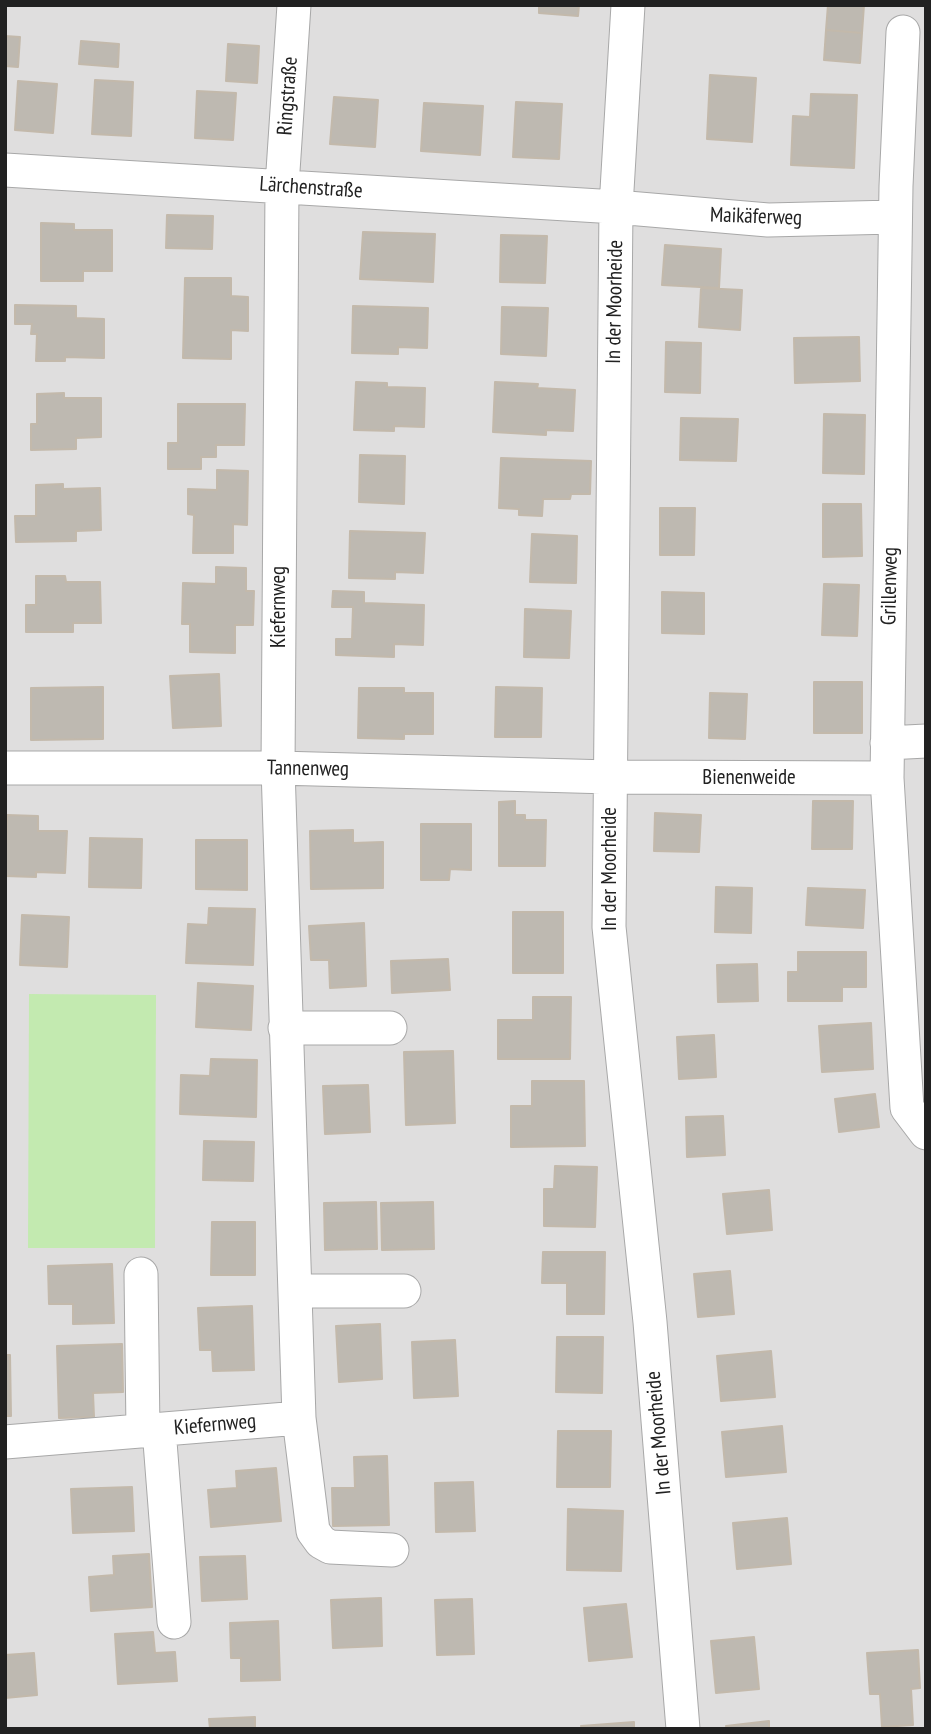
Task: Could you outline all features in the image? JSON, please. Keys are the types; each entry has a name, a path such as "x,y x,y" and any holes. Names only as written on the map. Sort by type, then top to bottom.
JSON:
{"street":[{"name":"Ringstraße","path":"282,186 294,5"},
{"name":"In der Moorheide","path":"628,5 616,207 609,927 650,1322 684,1729"},
{"name":"Grillenweg","path":"903,32 906,196 887,778 907,1108 926,1133"},
{"name":"Lärchenstraße","path":"5,170 616,207"},
{"name":"Kiefernweg","path":"5,1442 299,1418 278,768 282,186"},
{"name":"Maikäferweg","path":"616,207 768,220 906,196"},
{"path":"887,743 926,741"},
{"name":"Tannenweg","path":"5,768 278,768 610,777"},
{"name":"Bienenweide","path":"610,777 887,778"},
{"path":"285,1028 390,1028"},
{"path":"141,1274 151,1430 174,1622"},
{"path":"295,1291 404,1291"},
{"path":"299,1418 313,1531 321,1542 330,1547 392,1550"}],"shaded area":[{"path":"5,5 926,5 926,1729 5,1729"}],"green space":[{"path":"29,994 156,995 155,1248 28,1248"}],"building":[{"path":"539,5 579,5 578,16 539,13"},
{"path":"828,5 864,5 862,33 826,30"},
{"path":"826,30 862,33 860,63 824,60"},
{"path":"5,36 20,37 18,67 5,66"},
{"path":"81,41 119,44 118,67 79,64"},
{"path":"228,44 259,46 257,83 226,81"},
{"path":"710,75 756,78 752,142 707,139"},
{"path":"95,80 133,82 131,136 92,134"},
{"path":"18,81 57,84 53,133 15,130"},
{"path":"197,91 236,93 233,140 195,138"},
{"path":"811,94 857,95 854,168 791,165 793,116 810,117"},
{"path":"334,97 378,100 375,147 330,144"},
{"path":"516,102 562,104 559,159 513,157"},
{"path":"424,103 483,106 480,155 421,151"},
{"path":"167,215 213,216 212,249 166,248"},
{"path":"41,223 74,224 74,230 112,230 112,271 83,271 83,281 41,281"},
{"path":"363,232 435,234 433,282 360,279"},
{"path":"501,235 547,236 545,283 500,282"},
{"path":"665,245 721,249 719,288 662,285"},
{"path":"185,278 231,278 231,296 248,297 248,331 231,330 231,359 183,358"},
{"path":"701,288 742,290 740,330 699,327"},
{"path":"15,305 76,306 76,318 104,319 104,358 65,357 65,361 36,361 37,334 31,334 32,324 15,324"},
{"path":"353,306 428,308 427,348 398,347 398,354 352,353"},
{"path":"502,307 548,308 546,356 501,354"},
{"path":"859,337 860,381 795,383 794,338"},
{"path":"666,342 701,343 700,393 665,392"},
{"path":"356,382 387,383 387,387 425,388 424,427 394,426 394,431 354,430"},
{"path":"495,382 538,384 537,388 575,390 573,431 546,430 546,435 493,432"},
{"path":"64,393 64,398 101,398 101,437 76,438 76,449 31,450 31,424 37,424 37,394"},
{"path":"178,404 245,404 244,445 216,445 216,457 201,457 201,469 168,469 168,443 178,443"},
{"path":"824,414 865,415 864,474 823,473"},
{"path":"681,418 738,419 736,461 680,460"},
{"path":"360,455 405,456 404,504 359,502"},
{"path":"501,458 591,461 590,494 571,494 570,499 543,499 542,516 519,515 519,509 499,508"},
{"path":"217,470 248,471 247,525 233,524 233,553 193,553 194,515 188,514 188,489 217,490"},
{"path":"63,484 63,489 100,488 101,530 76,531 76,541 16,542 15,516 36,516 36,485"},
{"path":"823,504 861,504 862,556 823,557"},
{"path":"660,508 695,508 694,555 660,555"},
{"path":"350,531 425,533 423,573 395,572 395,579 349,578"},
{"path":"532,534 577,536 576,583 530,582"},
{"path":"216,567 246,568 246,591 254,591 253,625 235,625 235,653 190,652 190,624 182,624 183,583 216,584"},
{"path":"36,576 65,576 66,582 100,582 101,623 73,623 73,632 26,632 26,605 36,605"},
{"path":"824,584 859,585 857,636 822,635"},
{"path":"333,591 364,592 364,603 424,605 423,645 394,644 394,657 336,655 336,639 352,639 353,607 332,607"},
{"path":"662,592 704,593 704,634 662,633"},
{"path":"525,609 571,611 569,658 524,657"},
{"path":"219,674 221,726 173,728 170,676"},
{"path":"814,682 862,682 862,733 814,733"},
{"path":"103,687 103,739 31,740 31,688"},
{"path":"496,687 542,688 541,737 495,737"},
{"path":"359,688 404,688 404,693 433,693 433,734 404,734 404,739 358,738"},
{"path":"710,693 747,694 745,739 709,738"},
{"path":"515,801 515,815 525,815 525,820 546,820 545,866 499,866 499,802"},
{"path":"813,801 853,801 852,849 812,849"},
{"path":"655,813 701,815 699,852 654,851"},
{"path":"7,815 38,816 38,831 67,831 65,873 36,872 36,877 5,876"},
{"path":"421,824 471,824 471,870 450,869 449,880 421,880"},
{"path":"353,830 353,843 383,842 383,888 311,889 310,831"},
{"path":"90,838 142,839 141,888 89,887"},
{"path":"196,840 247,840 247,890 196,889"},
{"path":"716,887 752,888 751,933 715,932"},
{"path":"808,888 865,890 863,928 806,925"},
{"path":"209,908 255,909 253,965 186,963 188,924 208,925"},
{"path":"513,912 563,912 563,973 513,973"},
{"path":"22,915 69,917 67,967 20,965"},
{"path":"364,923 366,986 330,988 329,960 311,960 309,926"},
{"path":"798,952 866,952 866,987 842,987 842,1001 788,1001 788,972 798,972"},
{"path":"448,959 450,990 392,993 391,961"},
{"path":"757,964 758,1001 718,1002 717,965"},
{"path":"198,983 253,986 251,1030 196,1027"},
{"path":"533,997 571,997 570,1059 498,1059 498,1020 533,1020"},
{"path":"871,1023 873,1069 822,1072 819,1026"},
{"path":"714,1035 716,1077 679,1079 677,1037"},
{"path":"453,1051 455,1123 406,1125 404,1052"},
{"path":"211,1059 257,1060 256,1117 180,1114 181,1075 210,1076"},
{"path":"532,1081 584,1081 585,1146 511,1147 511,1106 532,1106"},
{"path":"368,1085 370,1132 325,1134 323,1086"},
{"path":"875,1094 879,1127 839,1132 835,1099"},
{"path":"723,1116 725,1155 687,1157 686,1117"},
{"path":"204,1141 254,1142 253,1181 203,1180"},
{"path":"555,1166 597,1167 595,1227 544,1226 544,1189 554,1189"},
{"path":"769,1190 772,1230 727,1234 723,1194"},
{"path":"376,1202 377,1249 325,1250 324,1203"},
{"path":"433,1202 434,1249 382,1250 381,1203"},
{"path":"212,1222 255,1222 255,1275 211,1275"},
{"path":"543,1252 605,1252 604,1314 567,1314 567,1283 542,1283"},
{"path":"112,1264 114,1323 73,1324 73,1304 49,1304 48,1266"},
{"path":"730,1271 734,1314 698,1317 694,1274"},
{"path":"252,1306 254,1370 213,1371 212,1350 200,1350 198,1308"},
{"path":"380,1324 382,1379 339,1382 336,1326"},
{"path":"557,1337 603,1337 602,1393 556,1392"},
{"path":"455,1340 458,1396 414,1398 412,1342"},
{"path":"122,1344 123,1392 93,1393 94,1417 59,1418 57,1346"},
{"path":"771,1351 775,1397 721,1401 717,1356"},
{"path":"5,1355 10,1355 11,1416 5,1416"},
{"path":"782,1426 786,1472 726,1477 722,1432"},
{"path":"558,1431 611,1431 610,1487 557,1487"},
{"path":"387,1456 389,1525 333,1526 332,1488 355,1488 354,1457"},
{"path":"276,1468 281,1521 211,1527 208,1490 237,1488 236,1471"},
{"path":"473,1482 475,1531 436,1532 435,1483"},
{"path":"132,1487 134,1531 73,1533 71,1489"},
{"path":"568,1509 623,1511 621,1571 567,1570"},
{"path":"787,1518 791,1564 737,1569 733,1523"},
{"path":"149,1554 152,1607 91,1611 89,1577 114,1575 113,1556"},
{"path":"245,1556 247,1599 202,1601 200,1557"},
{"path":"381,1598 382,1646 333,1648 331,1600"},
{"path":"472,1599 474,1654 437,1655 435,1600"},
{"path":"626,1604 632,1657 589,1661 584,1608"},
{"path":"278,1621 280,1680 241,1681 241,1658 231,1658 230,1623"},
{"path":"153,1632 155,1653 175,1652 177,1681 118,1684 115,1634"},
{"path":"754,1637 759,1689 716,1693 711,1641"},
{"path":"918,1650 920,1688 911,1689 913,1725 882,1727 880,1694 870,1694 867,1653"},
{"path":"34,1653 37,1695 5,1698 5,1655"},
{"path":"255,1717 255,1729 210,1729 209,1719"},
{"path":"769,1721 769,1729 727,1729 726,1726"},
{"path":"634,1722 634,1729 582,1729 581,1726"}]}
